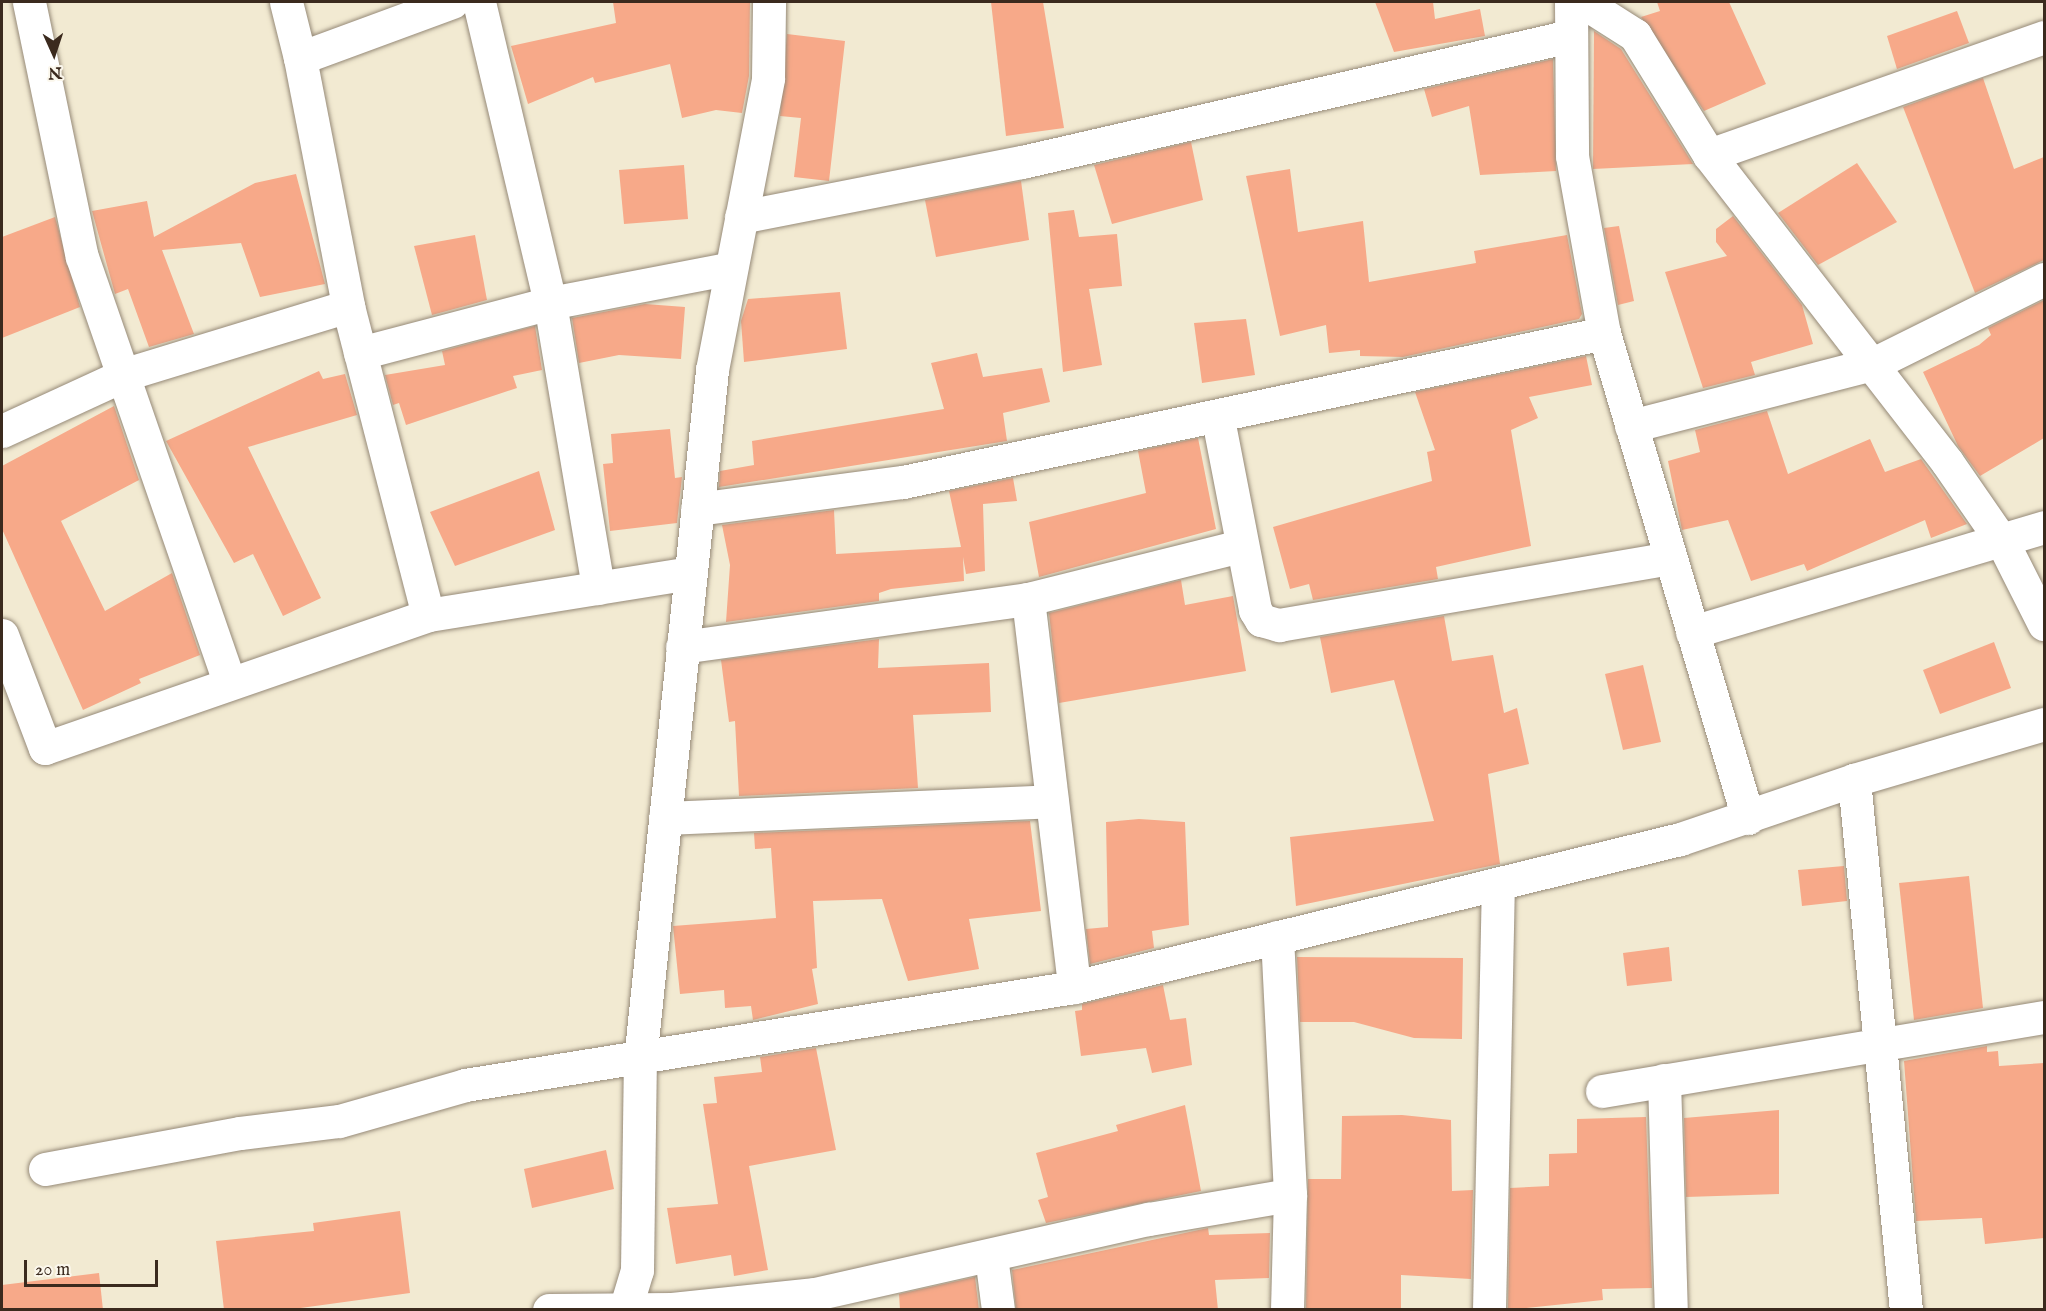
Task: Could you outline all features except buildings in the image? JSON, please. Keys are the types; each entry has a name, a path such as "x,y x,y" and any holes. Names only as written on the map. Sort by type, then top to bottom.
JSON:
{"street":[{"path":"29,2 82,257 126,374 175,535 230,681"},
{"path":"286,2 300,58 348,306 428,615"},
{"path":"300,58 452,2"},
{"path":"479,2 550,303 598,588"},
{"path":"624,1308 637,1270 640,1060 712,370 768,78 769,2"},
{"path":"1571,2 1572,156 1604,333 1748,818"},
{"path":"1583,2 1635,35 1709,155 1873,364 2004,543 2044,624"},
{"path":"741,217 1023,162 1570,36"},
{"path":"1709,155 2044,37"},
{"path":"360,352 550,303 731,268"},
{"path":"1631,426 1873,364 2044,279"},
{"path":"2,431 126,374 348,306"},
{"path":"697,509 903,482 1218,419 1604,333"},
{"path":"1218,419 1241,546 1255,610 1261,620 1279,625 1670,558"},
{"path":"1692,632 2004,543 2044,526"},
{"path":"682,647 1028,599 1241,546"},
{"path":"2,635 45,748 230,681 428,615 690,573"},
{"path":"1028,599 1074,987"},
{"path":"45,1169 240,1133 339,1121 465,1085 640,1060 1074,987 1498,887 1748,818 1854,780 2044,724"},
{"path":"1854,780 1906,1310"},
{"path":"665,818 1052,801"},
{"path":"1489,1310 1498,887"},
{"path":"1277,938 1290,1195 1287,1310"},
{"path":"1602,1091 1879,1041 2044,1017"},
{"path":"1664,1080 1671,1310"},
{"path":"549,1310 672,1309 815,1302 992,1256 1290,1195"},
{"path":"992,1256 998,1310"}]}
